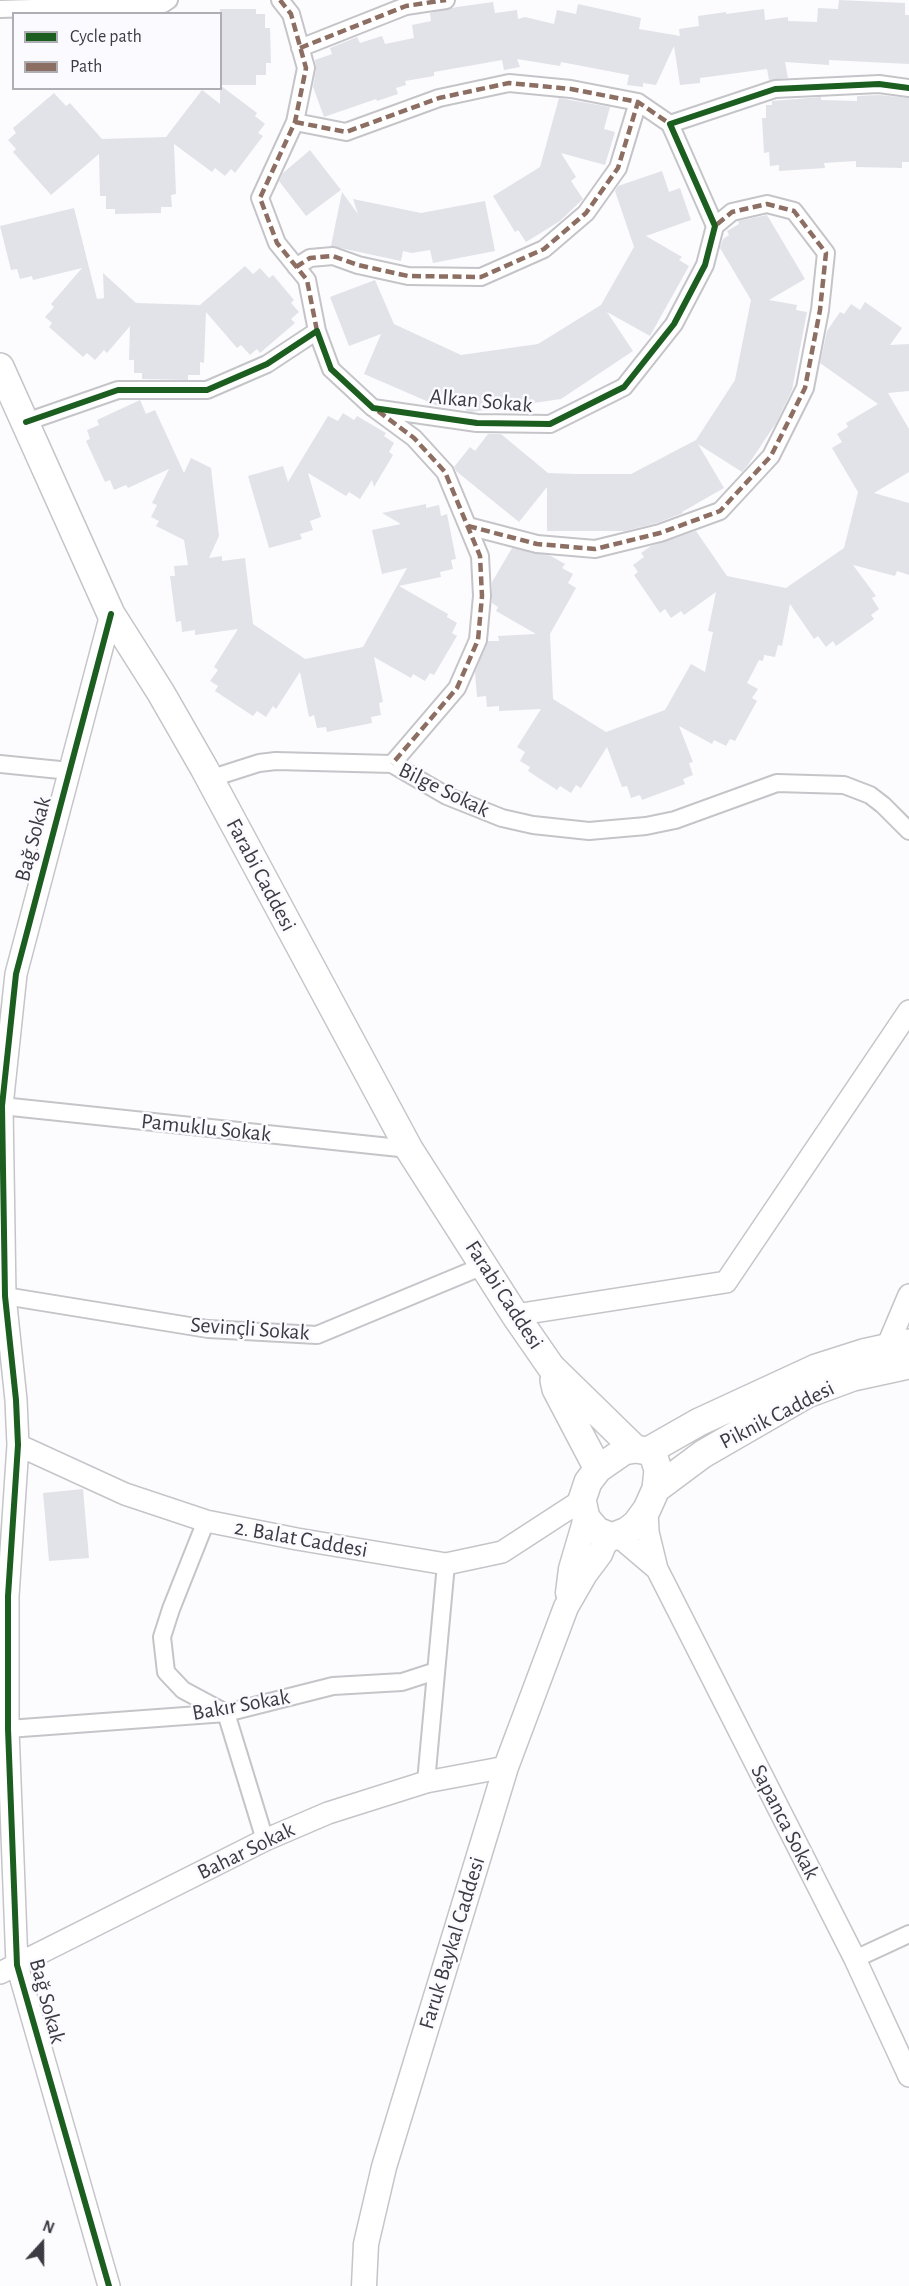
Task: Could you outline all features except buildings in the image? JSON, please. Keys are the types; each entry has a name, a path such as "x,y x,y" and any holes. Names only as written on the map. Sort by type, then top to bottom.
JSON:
{"main road":[{"name":"Farabi Caddesi","path":"0,367 111,614 161,693 209,779 409,1149 483,1266 551,1367"},
{"name":"Piknik Caddesi","path":"642,1450 796,1377 840,1360 898,1345"},
{"name":"Piknik Caddesi","path":"651,1499 703,1454 807,1394 853,1377 909,1365"},
{"path":"551,1367 642,1450 654,1457 658,1470 651,1499 636,1524 627,1531 613,1535 597,1531 584,1509"},
{"path":"551,1367 556,1389 598,1469"},
{"path":"566,1607 588,1482 598,1469 624,1451 642,1450"},
{"path":"566,1607 585,1574 613,1535"},
{"name":"Faruk Baykal Caddesi","path":"364,2286 366,2244 384,2167 506,1767 566,1607"}],"street":[{"path":"0,9 163,4 170,0"},
{"path":"280,0 291,14 306,68 295,122 260,198 277,243 307,280 317,331 331,369 373,408 414,438 445,472 480,556 482,596 478,640 457,688 392,764"},
{"path":"300,48 406,6 446,0"},
{"path":"295,122 346,132 439,98 509,83 571,89 638,102 670,124 715,226 732,212 766,204 794,211 826,254 820,310 805,388 771,456 720,511 660,533 595,549 537,544 468,526"},
{"path":"670,124 775,89 879,84 909,88"},
{"path":"296,267 310,258 333,256 358,265 408,276 481,277 544,249 586,213 618,168 638,102"},
{"name":"Alkan Sokak","path":"373,408 477,423 550,424 624,387 674,324 705,266 715,226"},
{"path":"26,422 118,390 207,390 267,364 317,331"},
{"name":"Bağ Sokak","path":"109,2286 8,1969 6,1553 18,1446 16,1400 5,1296 1,1167 8,974 70,771 111,614"},
{"name":"Bilge Sokak","path":"209,779 259,763 276,761 392,764 471,807 502,818 562,830 616,830 646,826 697,813 769,785 786,782 844,785 883,804 909,831"},
{"path":"0,764 70,771"},
{"path":"515,1315 726,1282 909,1011"},
{"name":"Pamuklu Sokak","path":"2,1106 409,1149"},
{"name":"Sevinçli Sokak","path":"5,1296 208,1329 317,1335 483,1266"},
{"path":"898,1345 909,1295"},
{"name":"2. Balat Caddesi","path":"18,1446 125,1494 206,1521 446,1564 501,1552 584,1509"},
{"name":"Sapanca Sokak","path":"651,1499 648,1532 657,1569 904,2051 909,2076"},
{"path":"206,1521 162,1636 166,1672 183,1690 226,1713 265,1840"},
{"name":"Sapanca Sokak","path":"613,1535 657,1569"},
{"path":"426,1782 446,1564"},
{"name":"Bakır Sokak","path":"8,1729 226,1713 333,1686 402,1682 436,1671"},
{"name":"Bahar Sokak","path":"8,1969 265,1840 327,1813 426,1782 506,1767"},
{"path":"855,1959 909,1934"}],"marked path":[{"path":"280,0 291,14 306,68 295,122 260,198 277,243 307,280 317,331"},
{"path":"300,48 406,6 446,0"},
{"path":"295,122 346,132 439,98 509,83 571,89 638,102 670,124"},
{"path":"296,267 310,258 333,256 358,265 408,276 481,277 544,249 586,213 618,168 638,102"},
{"path":"468,526 537,544 595,549 660,533 720,511 771,456 805,388 820,310 826,253 794,211 767,204 732,212 715,226"},
{"path":"378,411 414,438 445,472 480,556 482,596 478,640 457,688 392,764"}],"cycle path":[{"path":"26,422 118,390 207,390 267,364 317,331 331,369 373,408 477,423 550,424 624,387 674,324 705,265 715,226 670,124 775,89 879,84 909,88"},
{"path":"109,2286 17,1965 8,1729 8,1596 18,1445 16,1400 5,1296 2,1106 16,974 111,614"}]}
